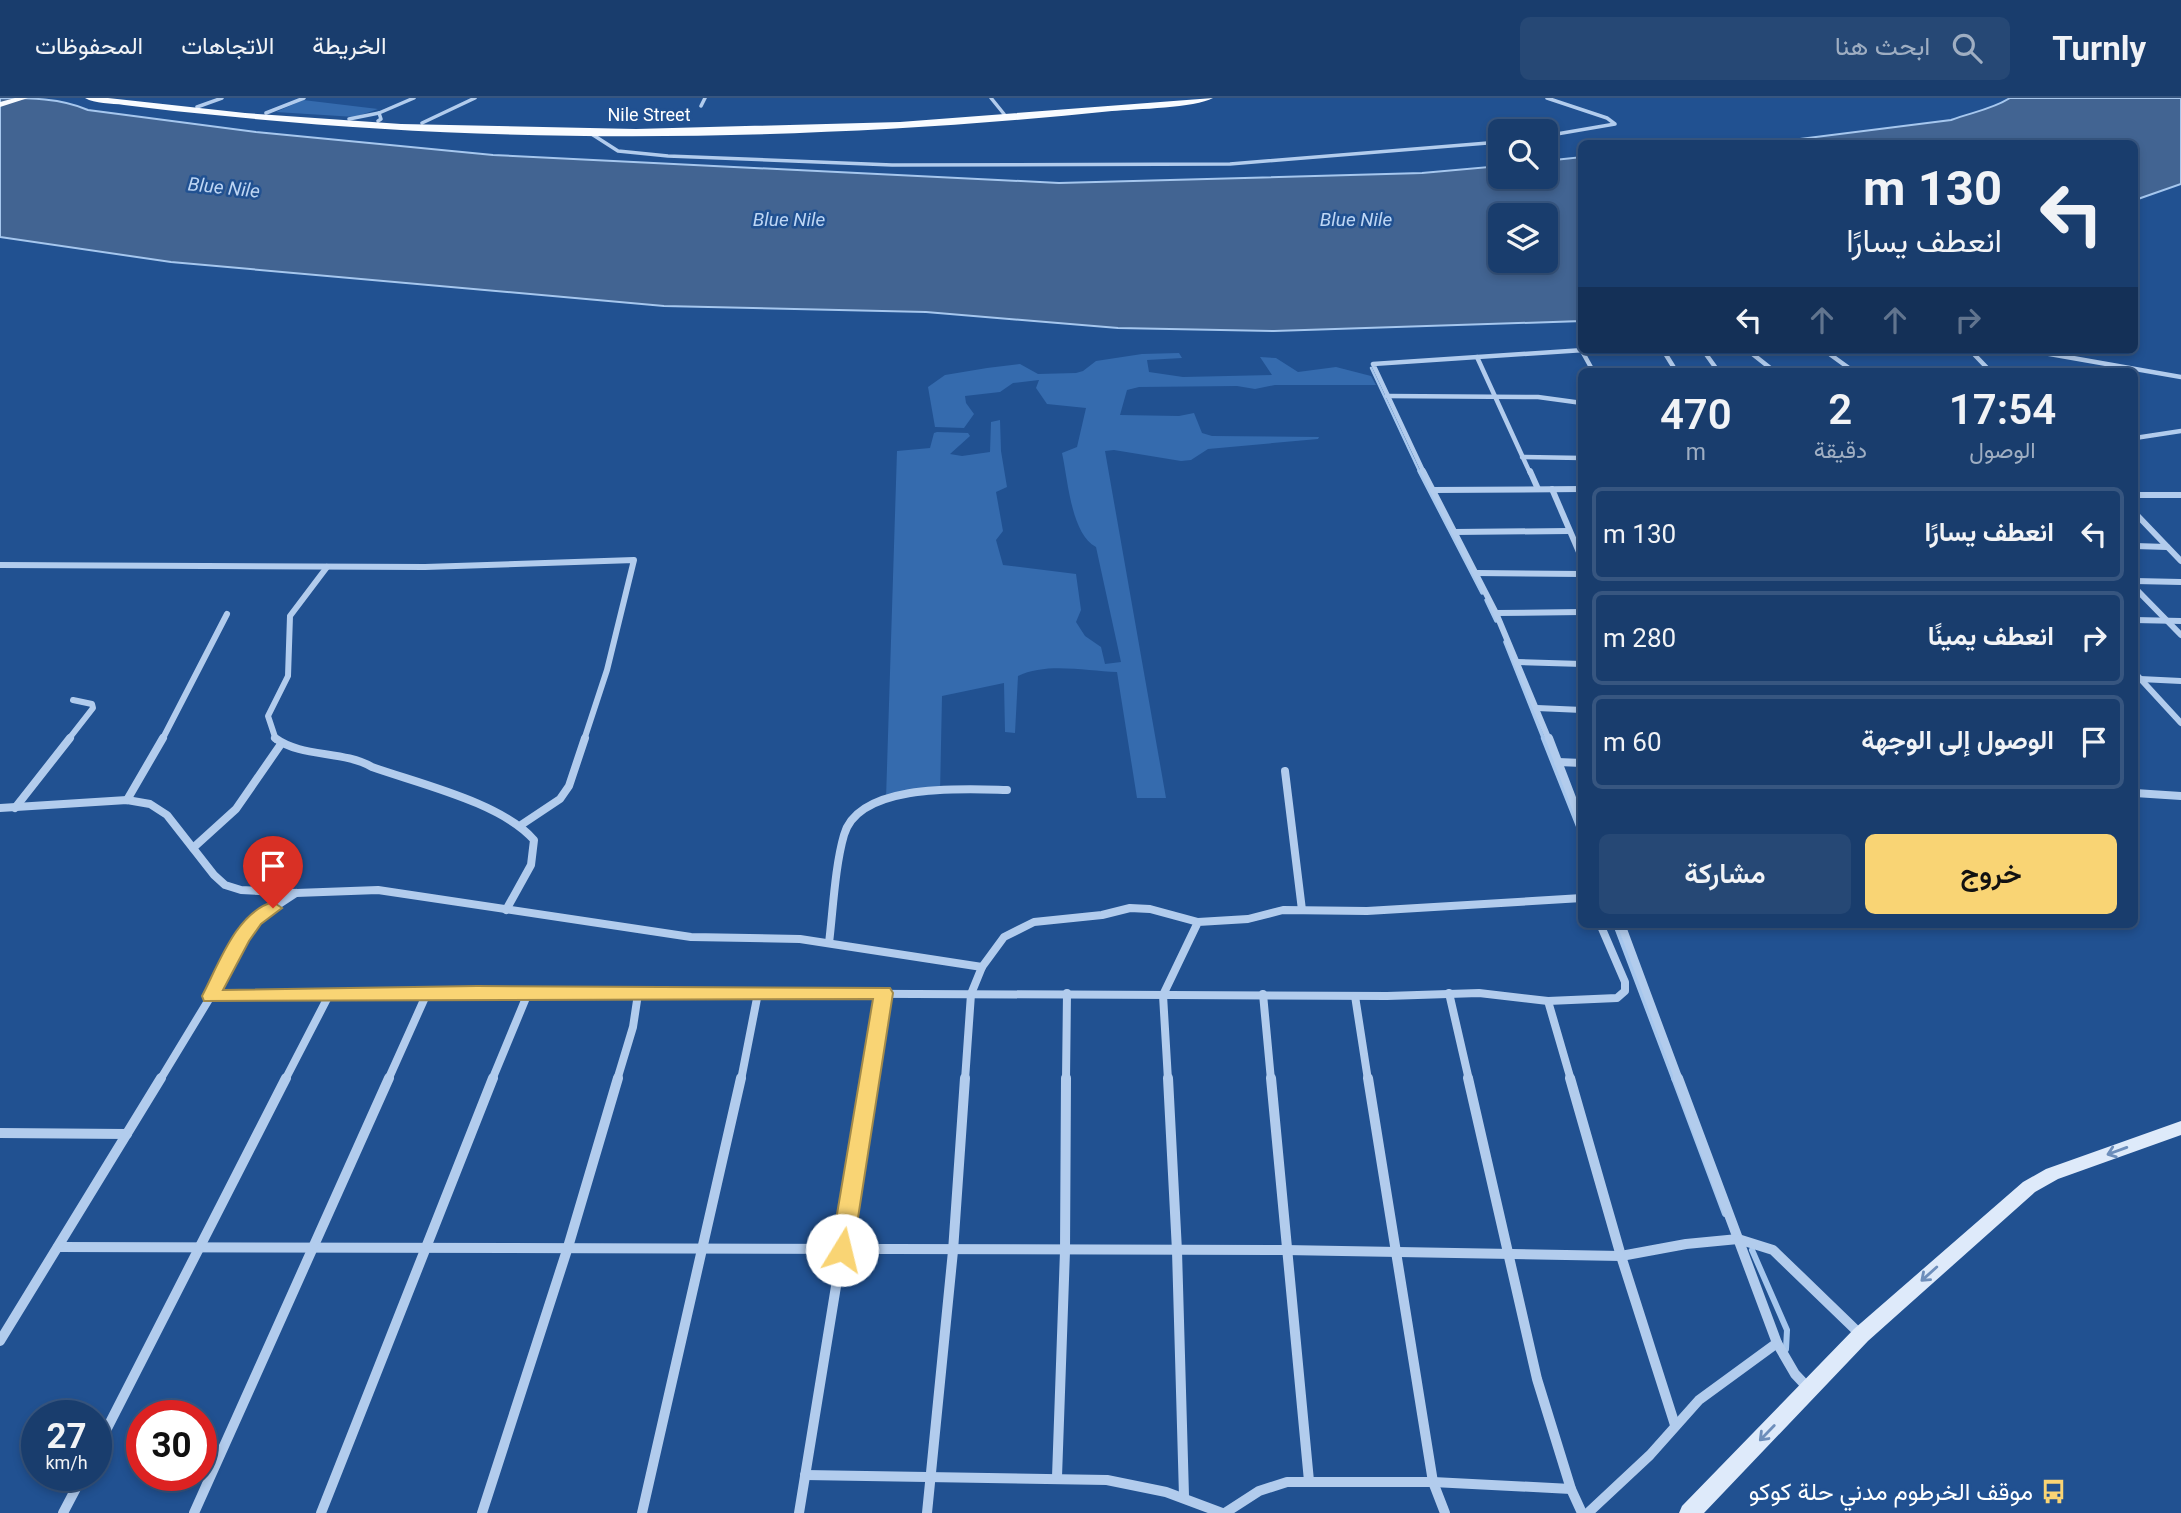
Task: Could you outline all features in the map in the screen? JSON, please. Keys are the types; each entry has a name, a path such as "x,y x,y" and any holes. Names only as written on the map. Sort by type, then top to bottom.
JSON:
{"main road":[{"path":"0,104 16,98"},
{"path":"0,104 24,98"},
{"name":"Nile Street","path":"89,98 199,112 311,121 593,131 648,129"},
{"name":"Nile Street","path":"117,98 349,119 379,117 422,123 648,129 947,120 1209,98"},
{"name":"Nile Street","path":"947,120 1175,98"},
{"path":"1690,1513 1861,1335 2029,1187 2052,1174 2181,1128"}],"street":[{"path":"197,107 222,98"},
{"path":"266,113 304,98"},
{"path":"379,117 414,98"},
{"path":"422,123 475,98"},
{"path":"701,106 705,98"},
{"path":"991,98 1004,114"},
{"path":"1547,98 1607,118 1615,124 1558,134"},
{"path":"593,131 590,133 618,151 745,161 892,165 1108,167 1230,164 1488,143"},
{"path":"1578,350 1373,364 1433,490 1496,612 1578,814"},
{"path":"1753,354 1770,368"},
{"path":"1830,354 1849,368"},
{"path":"1974,354 1987,368"},
{"path":"2050,354 2130,368"},
{"path":"1476,357 1538,489"},
{"path":"2138,369 2181,377"},
{"path":"1387,396 1538,397 1578,402"},
{"path":"2138,438 2181,431"},
{"path":"1522,457 1578,458"},
{"path":"1552,489 1578,550"},
{"path":"1433,490 1578,489"},
{"path":"2138,495 2181,495"},
{"path":"2138,516 2181,561"},
{"path":"1454,532 1569,531"},
{"path":"2138,546 2167,547"},
{"path":"0,565 327,568 634,560 607,670 569,786 560,799 522,825"},
{"path":"327,568 295,607 288,622 290,667 282,690 268,716 275,739 281,744 356,758 372,767 488,808 522,825 534,840 531,865 506,910"},
{"path":"1476,573 1578,574"},
{"path":"2138,581 2181,582"},
{"path":"2138,591 2181,635"},
{"path":"1496,612 1578,612"},
{"path":"127,800 185,699 227,614"},
{"path":"2138,621 2181,621"},
{"path":"1517,662 1578,664"},
{"path":"2138,679 2181,681"},
{"path":"2138,679 2181,723"},
{"path":"15,808 93,708 88,702 73,700"},
{"path":"1537,708 1578,709"},
{"path":"193,848 212,834 236,809 281,744"},
{"path":"1558,762 1578,763"},
{"path":"1284,771 1291,807 1302,910"},
{"path":"828,943 844,833 849,822 858,813 898,795 928,791 1007,790"},
{"path":"2138,793 2181,796"},
{"path":"0,808 127,800 150,804 160,809 214,875 225,885 241,890 296,893 378,890 691,937 782,938 982,967"},
{"path":"0,1341 211,996 241,939 255,920 296,893"},
{"path":"927,1513 953,1251 971,994 982,967 1004,937 1034,922 1102,915 1130,908 1150,909 1198,922 1248,919 1283,910 1367,911 1578,898"},
{"path":"1184,1496 1177,1251 1163,995 1198,922"},
{"path":"211,996 427,993 1355,996 1479,993 1548,1001 1617,998 1625,991 1625,982 1602,928"},
{"path":"1622,928 1777,1343 1796,1374 1809,1389"},
{"path":"194,1513 427,993"},
{"path":"321,1513 424,1248 528,993"},
{"path":"642,1513 745,1061 758,993"},
{"path":"799,1513 884,993"},
{"path":"1057,1477 1065,1251 1067,993"},
{"path":"1449,993 1511,1255 1537,1379 1571,1489 1582,1513"},
{"path":"1263,994 1308,1481"},
{"path":"112,1419 330,995"},
{"path":"482,1513 568,1248 633,1027 638,995"},
{"path":"1355,996 1433,1482 1445,1513"},
{"path":"1548,1001 1621,1256 1675,1425"},
{"path":"0,1133 127,1134"},
{"path":"58,1247 1285,1250 1621,1256 1686,1244 1738,1239 1773,1250 1861,1335"},
{"path":"1588,1513 1650,1455 1675,1425 1719,1383 1777,1343"},
{"path":"805,1475 1057,1477 1107,1480 1152,1487 1184,1496 1223,1513 1259,1491 1287,1482 1433,1482 1571,1489"},
{"path":"63,1513 75,1491"}],"shaded area":[{"path":"303,100 378,109 355,117 276,112"},
{"path":"1179,353 1182,358 1147,360 1149,372 1183,377 1272,375 1260,357 1276,358 1298,372 1336,367 1371,376 1376,385 1275,385 1255,389 1237,386 1139,387 1127,390 1120,415 1179,416 1194,413 1202,433 1212,436 1319,437 1208,449 1191,460 1181,461 1114,450 1105,451 1166,798 1137,798 1117,672 1054,668 1018,676 1015,733 1005,732 1004,683 942,696 940,794 886,799 897,451 930,448 934,433 937,432 968,433 970,436 950,454 962,456 990,452 991,422 1000,420 1001,451 1007,487 996,492 1003,531 996,540 1003,565 1076,574 1081,610 1076,622 1085,636 1101,647 1105,664 1121,662 1096,547 1081,531 1076,519 1062,453 1077,447 1086,408 1047,404 1036,388 1039,380 1013,383 1000,392 965,396 966,403 974,414 964,428 935,427 928,387 945,375 987,368 1020,364 1038,374 1076,373 1096,361 1142,354"}],"water":[{"name":"Blue Nile","path":"0,98 56,101 88,110 256,132 493,155 1059,183 1422,173 1488,167 1488,189 1558,189 1558,160 1578,157 1578,321 1274,331 1118,328 926,312 664,306 171,262 0,237"},
{"path":"2010,98 2181,98 2181,184 2138,199 2138,140 1792,140 1951,120"}],"waterway":[{"path":"1371,368 1420,472"},
{"path":"1420,472 1482,593"},
{"path":"1486,600 1496,621"},
{"path":"1505,642 1544,740"},
{"path":"1543,738 1578,826"},
{"path":"1617,928 1674,1080"},
{"path":"1674,1078 1725,1214"},
{"path":"1752,1250 1787,1330 1786,1349"}],"place":[{"name":"موقف الخرطوم مدني حلة كوكو","path":"2053,1492"}],"route":[{"path":"273,908 255,920 241,939 211,996 477,992 638,995 884,993 842,1250"}]}
